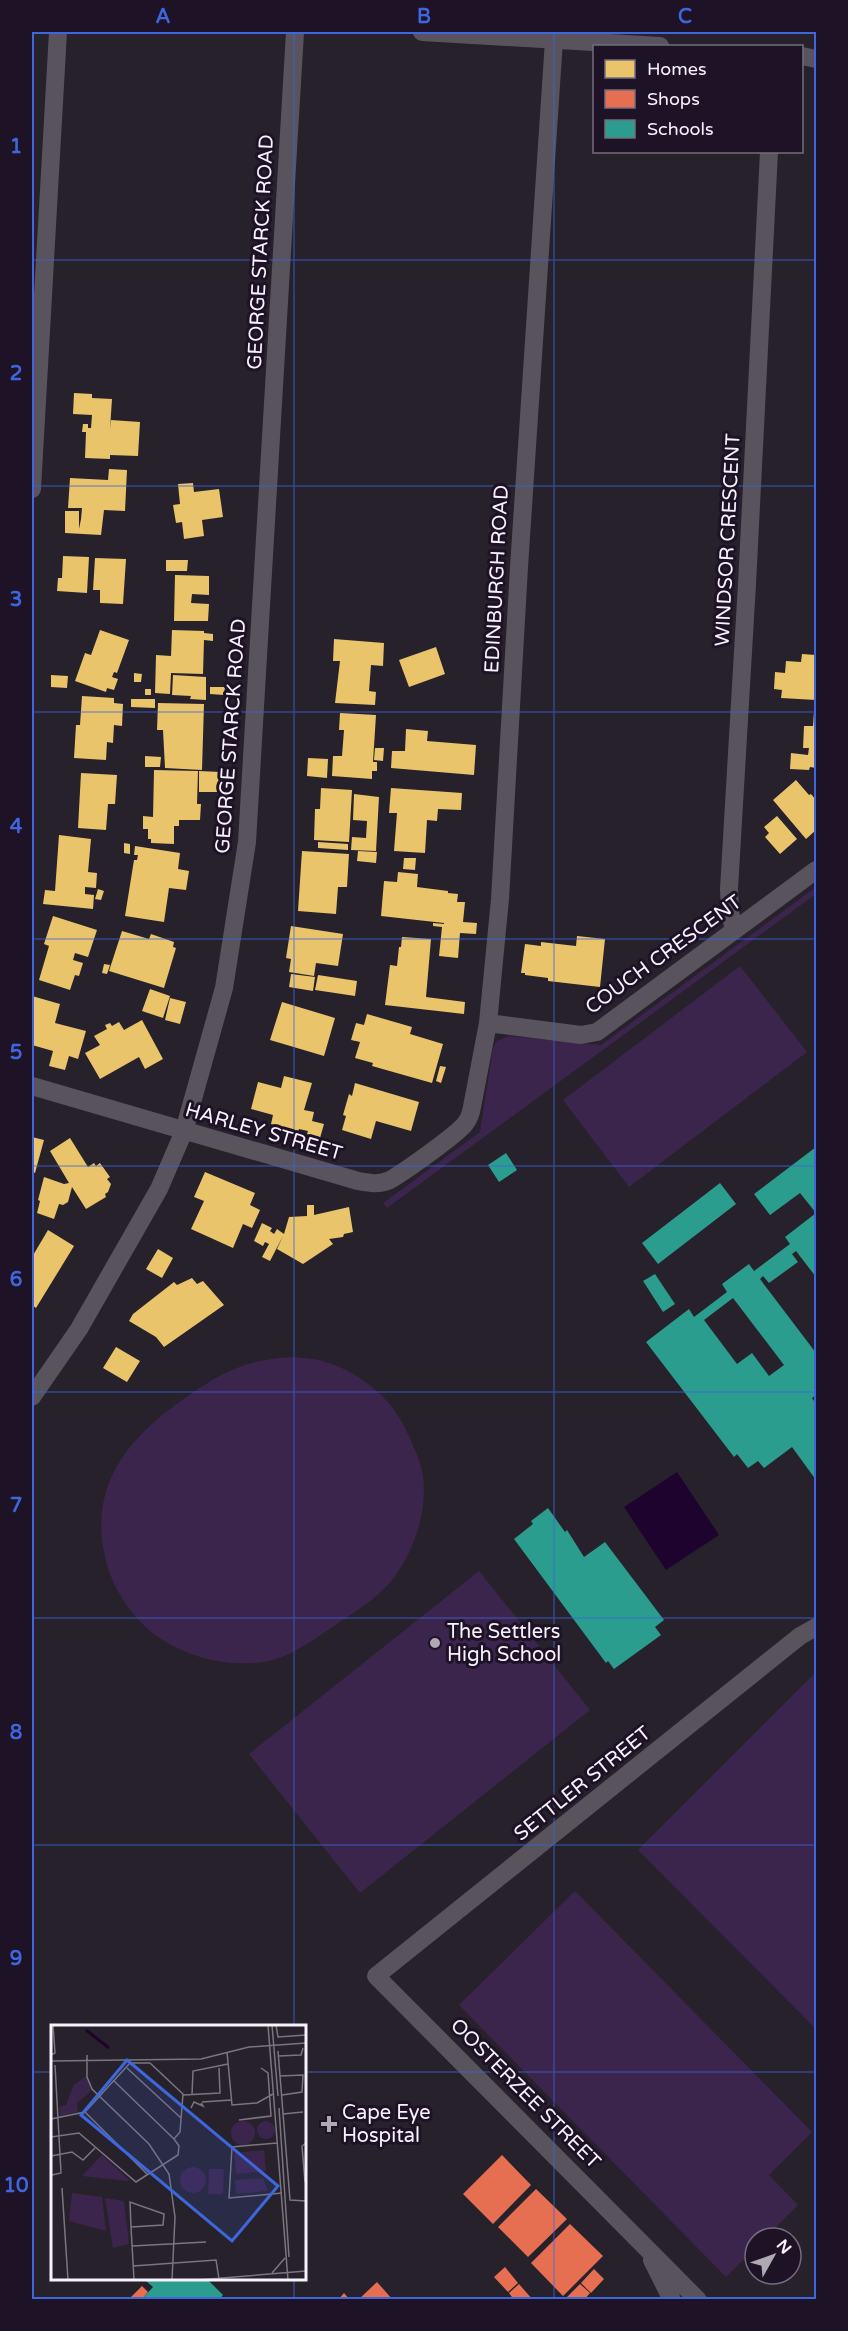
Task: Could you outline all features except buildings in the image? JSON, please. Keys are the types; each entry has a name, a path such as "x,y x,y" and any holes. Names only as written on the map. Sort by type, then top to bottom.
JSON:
{"street":[{"path":"32,489 58,32"},
{"name":"GEORGE STARCK ROAD","path":"32,1397 78,1329 129,1245 159,1189 183,1131 224,988 247,842 295,32"},
{"path":"422,32 642,45"},
{"name":"EDINBURGH ROAD","path":"468,1119 488,1023 500,899 518,579 554,40"},
{"name":"WINDSOR CRESCENT","path":"734,930 729,889 769,153"},
{"name":"COUCH CRESCENT","path":"488,1023 581,1035 597,1032 816,870"},
{"name":"HARLEY STREET","path":"32,1086 375,1184 389,1180 410,1166 459,1130 468,1119"},
{"name":"SETTLER STREET","path":"376,1976 791,1644 816,1628"},
{"name":"OOSTERZEE STREET","path":"376,1976 698,2300"},
{"name":"OOSTERZEE STREET","path":"643,2243 672,2300"}],"shaded area":[{"path":"816,887 816,894 387,1208 383,1203 480,1132 493,1048 497,1041 509,1036 601,1045"},
{"path":"740,966 807,1052 629,1187 563,1100"},
{"path":"293,1357 318,1360 348,1371 372,1386 400,1418 422,1471 423,1502 416,1534 403,1564 384,1589 362,1607 296,1650 269,1661 255,1663 227,1662 199,1657 173,1646 151,1632 126,1605 114,1584 106,1561 102,1534 102,1510 107,1487 130,1448 164,1413 185,1398 236,1368 261,1361"},
{"path":"677,1472 719,1535 666,1570 624,1507"},
{"path":"479,1571 590,1710 360,1893 249,1754"},
{"path":"816,1674 816,2029 638,1850"},
{"path":"575,1891 812,2132 769,2175 798,2205 777,2226 743,2226 743,2260 726,2277 459,2005"}],"place":[{"name":"The Settlers High School","path":"435,1643"},
{"name":"Cape Eye Hospital","path":"329,2124"}]}
